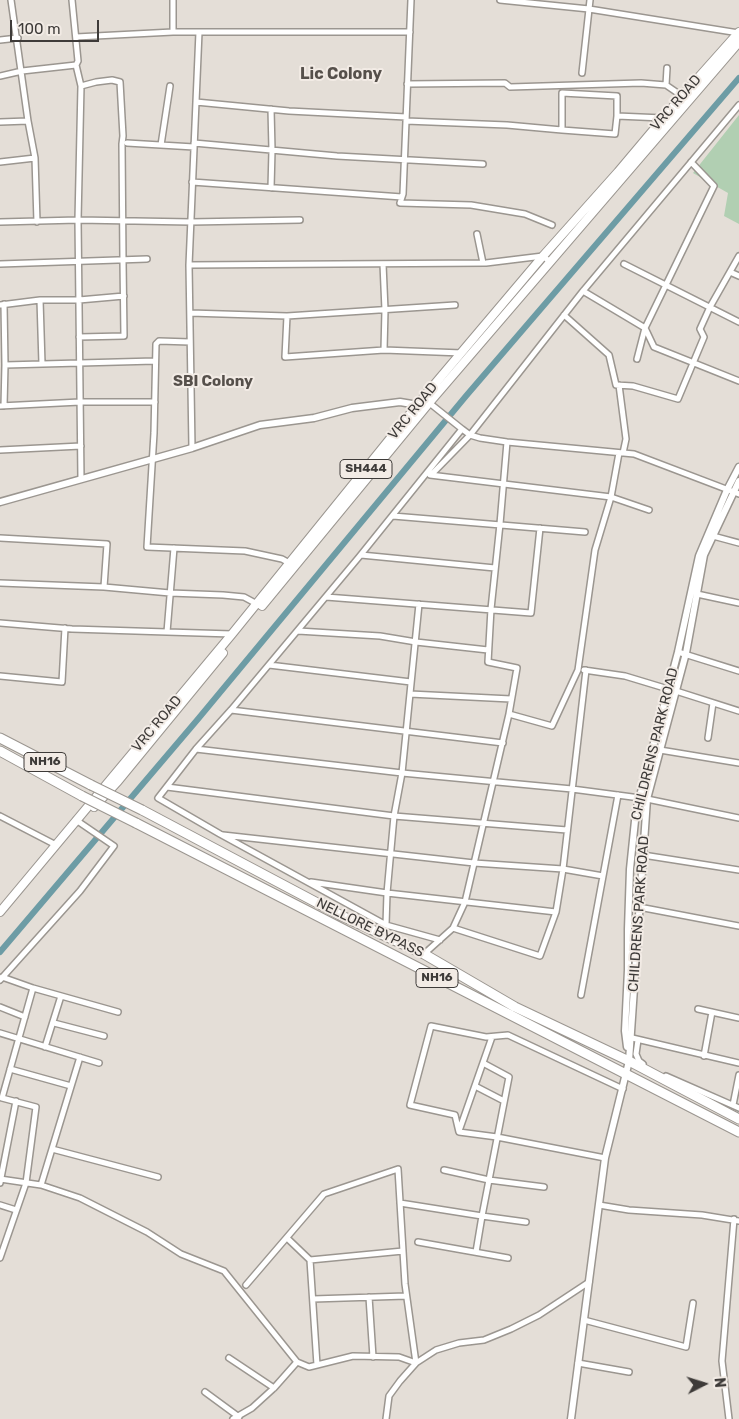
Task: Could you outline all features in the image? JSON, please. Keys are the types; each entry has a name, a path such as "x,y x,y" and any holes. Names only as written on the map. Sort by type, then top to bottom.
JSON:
{"highway":[{"name":"NELLORE BYPASS","path":"0,738 142,810 340,915 424,954 515,1006 629,1061 739,1119"},
{"name":"NELLORE BYPASS","path":"0,751 82,796 739,1132"}],"main road":[{"name":"VRC ROAD","path":"0,912 78,821 257,604 293,565 462,353 543,256 739,32"},
{"name":"SH444","path":"423,402 550,262 738,45"},
{"name":"SH444","path":"0,919 78,821 118,781 293,565"}],"street":[{"path":"11,0 18,38 28,121 36,158 37,222"},
{"path":"72,0 76,37 76,65 82,86 78,220 81,479"},
{"path":"173,0 173,32"},
{"path":"411,0 402,197 400,203 471,205 525,214 552,225"},
{"path":"500,0 589,9 739,32"},
{"path":"582,73 590,0"},
{"path":"76,37 173,32 410,32"},
{"path":"192,448 189,265 200,32"},
{"path":"0,40 18,38"},
{"path":"0,76 22,71 76,65"},
{"path":"666,85 667,68"},
{"path":"79,337 124,336 122,261 123,136 120,82 112,80 82,86"},
{"path":"407,84 505,83 510,87 640,83 666,85 682,96"},
{"path":"162,145 170,86"},
{"path":"196,102 271,109 615,134 617,96 562,93 562,130"},
{"path":"428,475 470,435 582,291 739,105"},
{"path":"271,109 271,188"},
{"path":"617,116 663,118"},
{"path":"0,122 28,121"},
{"path":"127,143 194,145 337,156 483,164"},
{"path":"0,162 36,158"},
{"path":"637,359 646,328 714,186 691,162"},
{"path":"192,182 402,197"},
{"path":"0,222 300,220"},
{"path":"477,234 483,263"},
{"path":"189,265 483,263 543,256 550,262"},
{"path":"564,315 609,355 616,385 633,386 678,398 704,337 700,329 710,307 739,256"},
{"path":"0,264 147,259"},
{"path":"383,264 384,350"},
{"path":"624,264 739,322"},
{"path":"730,272 739,276"},
{"path":"582,291 646,328 654,347 739,381"},
{"path":"124,296 79,300 40,300 2,304 5,365 2,406 80,402 155,402"},
{"path":"40,300 42,364"},
{"path":"190,313 287,316 455,305"},
{"path":"287,316 285,356 384,350 462,353"},
{"path":"190,342 158,341 156,344 153,459 148,547 245,551 282,559 293,565"},
{"path":"5,365 156,361"},
{"path":"509,714 552,726 578,670 595,550 626,439 619,385"},
{"path":"0,502 192,448 260,425 314,418 352,408 400,402 423,402 438,410 470,435 507,442 634,454 733,492"},
{"path":"440,940 386,925 158,798 196,749 270,665 428,475 462,429"},
{"path":"424,954 453,928 465,902 494,783 517,668 488,662 490,609 507,442"},
{"path":"0,450 81,446"},
{"name":"CHILDRENS PARK ROAD","path":"572,1419 605,1158 623,1089 632,1038 647,799 686,653 704,555 733,492 739,467"},
{"path":"428,475 611,497 649,510"},
{"name":"CHILDRENS PARK ROAD","path":"632,1038 630,869 636,811 678,652 699,556 739,481"},
{"path":"393,516 585,532"},
{"path":"326,597 530,613 540,528"},
{"path":"713,536 739,543"},
{"path":"0,538 107,544 104,587"},
{"path":"167,632 174,548"},
{"path":"361,555 495,568"},
{"path":"0,583 104,587 244,597 257,604"},
{"path":"697,594 739,603"},
{"path":"386,925 394,816 402,773 419,604"},
{"path":"0,623 65,628 232,634"},
{"path":"0,676 62,682 65,628"},
{"path":"298,631 380,636 488,650"},
{"path":"678,652 739,671"},
{"path":"270,665 411,682"},
{"path":"578,670 626,676 668,688"},
{"path":"453,928 540,956 556,912 563,869 586,670"},
{"path":"676,691 739,711"},
{"path":"410,694 511,699"},
{"path":"708,738 713,703"},
{"path":"231,710 502,743"},
{"path":"196,749 640,798"},
{"path":"660,750 739,763"},
{"path":"167,787 394,816 568,830"},
{"path":"581,996 618,795"},
{"path":"647,799 739,818"},
{"path":"0,816 56,845"},
{"path":"78,821 114,846 80,891 1,978 118,1012"},
{"path":"220,834 474,863 563,869 603,876"},
{"path":"643,855 739,870"},
{"path":"307,882 556,912"},
{"path":"639,907 739,926"},
{"path":"0,1258 26,1183 36,1107 1,1098 33,988"},
{"path":"45,1047 61,996"},
{"path":"0,1007 25,1017"},
{"path":"698,1010 739,1018"},
{"path":"704,1056 712,1012"},
{"path":"54,1023 104,1036"},
{"path":"459,1132 455,1115 410,1105 430,1026 486,1037 508,1035 623,1089"},
{"path":"0,1033 98,1063"},
{"path":"459,1132 492,1037"},
{"path":"739,1063 632,1038 639,1061 651,1070 739,1108"},
{"path":"41,1185 80,1057"},
{"path":"476,1252 510,1077 482,1063"},
{"path":"10,1069 71,1086"},
{"path":"733,1105 739,1076"},
{"path":"475,1086 504,1101"},
{"path":"16,1101 0,1181 41,1185 80,1198 147,1232 181,1254 224,1271 297,1362 309,1367 353,1356 399,1357 416,1363"},
{"path":"459,1132 497,1137 605,1158"},
{"path":"52,1149 158,1177"},
{"path":"246,1285 324,1194 398,1169 406,1296 416,1363"},
{"path":"444,1170 489,1180 544,1188"},
{"path":"400,1203 526,1222"},
{"path":"0,1205 16,1210"},
{"path":"599,1205 629,1210 702,1215 737,1220 722,1361 728,1419"},
{"path":"287,1238 310,1260 317,1365"},
{"path":"418,1242 508,1258"},
{"path":"310,1260 403,1251"},
{"path":"386,1419 389,1396 416,1363 436,1350 459,1343 484,1340 511,1330 539,1315 589,1282"},
{"path":"313,1300 406,1296"},
{"path":"369,1297 373,1357"},
{"path":"584,1320 686,1347 693,1303"},
{"path":"229,1358 274,1388"},
{"path":"205,1392 236,1418 252,1408 274,1388 297,1362"},
{"path":"578,1364 629,1372"}],"green space":[{"path":"739,115 739,224 724,216 728,193 693,173"}],"waterway":[{"path":"0,952 198,719 466,396 739,78"}],"district":[{"name":"Lic Colony","path":"341,74"},
{"name":"SBI Colony","path":"213,382"}]}
